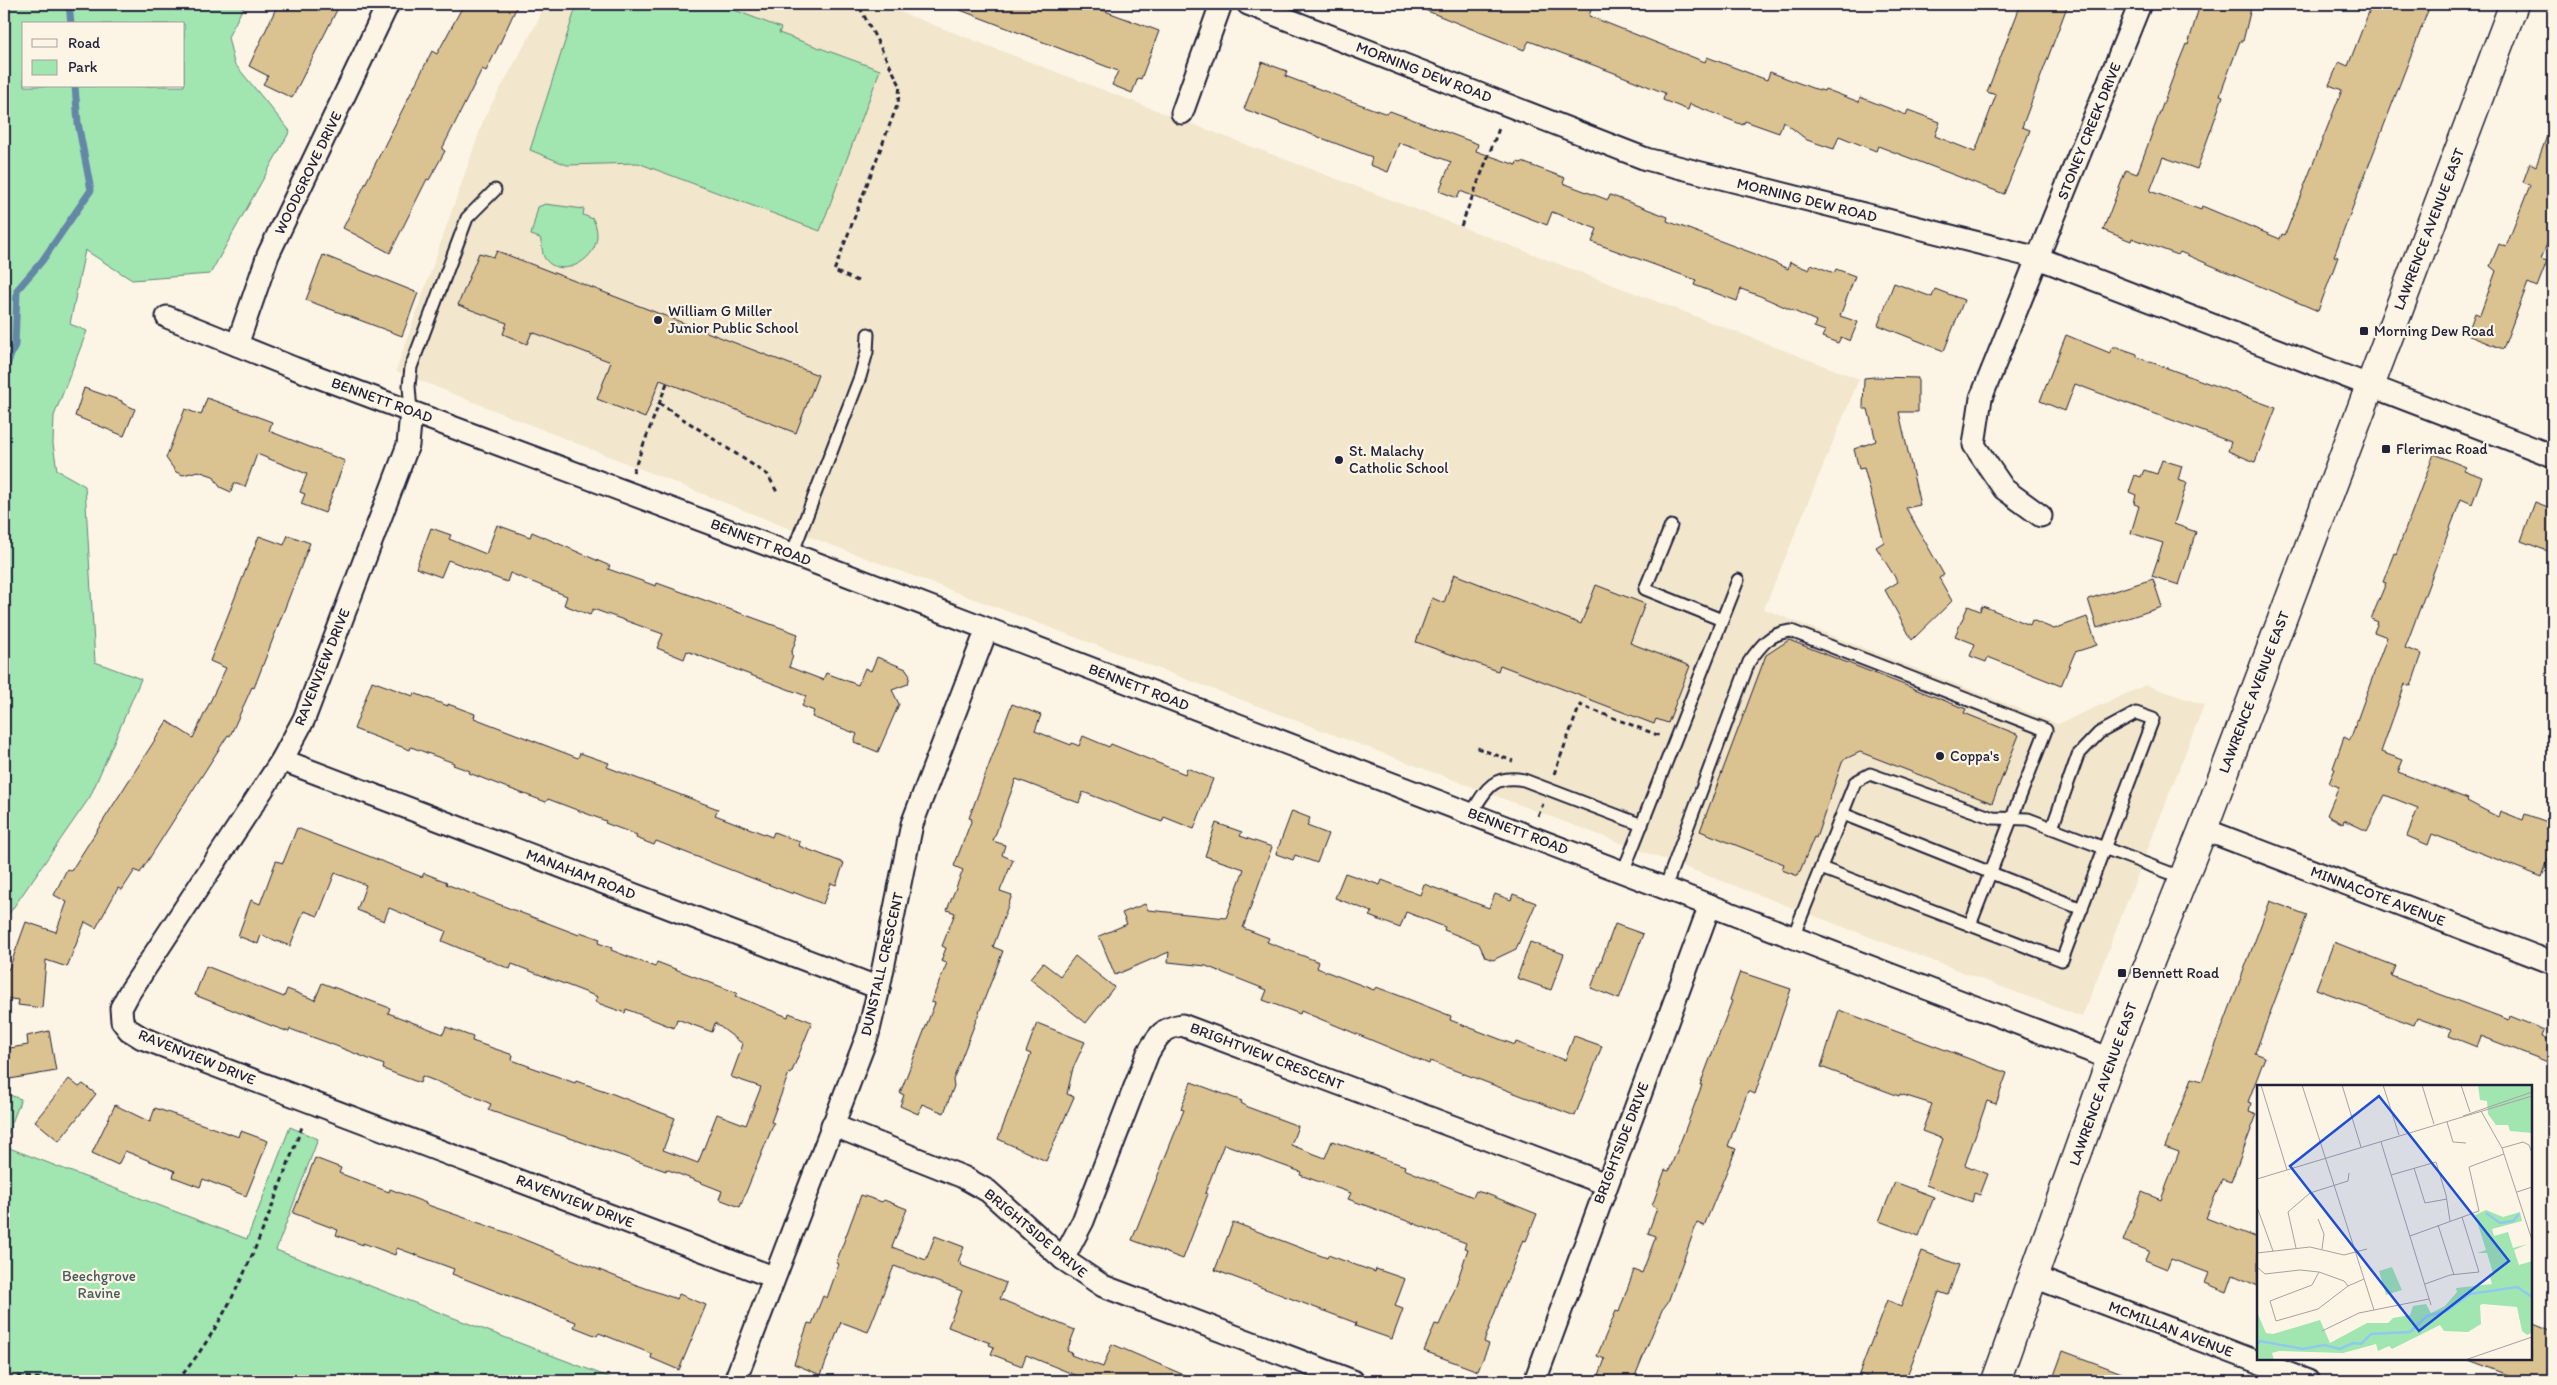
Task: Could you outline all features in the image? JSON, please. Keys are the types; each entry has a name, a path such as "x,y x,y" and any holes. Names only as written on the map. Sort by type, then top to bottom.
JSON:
{"main road":[{"name":"LAWRENCE AVENUE EAST","path":"1996,1381 2111,1058 2203,829 2514,4"}],"street":[{"name":"WOODGROVE DRIVE","path":"237,345 268,255 388,4"},
{"path":"1182,113 1222,4"},
{"name":"MORNING DEW ROAD","path":"1248,4 1646,159 2038,258 2370,385"},
{"name":"STONEY CREEK DRIVE","path":"2041,516 2004,489 1974,445 1981,398 2140,4"},
{"name":"BENNETT ROAD","path":"167,317 411,412 792,554 2111,1058"},
{"path":"2370,385 2553,456"},
{"name":"RAVENVIEW DRIVE","path":"411,412 411,435 405,454 304,718 282,760 128,993 121,1008 122,1021 129,1030 157,1045 313,1102 773,1277"},
{"name":"DUNSTALL CRESCENT","path":"735,1381 773,1277 868,1034 912,824 987,629"},
{"name":"MANAHAM ROAD","path":"282,760 879,988"},
{"name":"MINNACOTE AVENUE","path":"2203,829 2553,962"},
{"name":"BRIGHTSIDE DRIVE","path":"1534,1381 1710,905"},
{"name":"BRIGHTVIEW CRESCENT","path":"1063,1259 1084,1221 1148,1053 1157,1038 1169,1027 1182,1025 1606,1184"},
{"name":"BRIGHTSIDE DRIVE","path":"832,1126 963,1177 988,1191 1063,1259 1102,1286 1354,1381"},
{"name":"MCMILLAN AVENUE","path":"2034,1277 2308,1381"}],"lane":[{"path":"411,412 409,386 411,367 467,218 495,190"},
{"path":"792,554 860,377 867,352 868,334"},
{"path":"1671,526 1645,589 1722,620"},
{"path":"1623,872 1738,580"},
{"path":"1665,888 1749,662 1763,643 1776,633 1791,631 2046,730 1970,925"},
{"path":"1820,868 2062,960 2153,719 2136,713 2099,733 2078,754 2052,828"},
{"path":"1792,937 1855,782 1870,774 1993,818 2028,819 2183,878"},
{"path":"1471,814 1488,787 1498,780 1511,778 1524,780 1642,825"},
{"path":"1843,814 2082,909"}],"path":[{"path":"858,4 900,85 898,103 834,271 858,281"},
{"path":"1460,226 1500,126"},
{"path":"626,492 667,383"},
{"path":"659,404 768,475 778,494"},
{"path":"1552,779 1580,706 1674,741"},
{"path":"1538,816 1544,798"},
{"path":"177,1381 216,1329 245,1273 302,1127"},
{"path":"17,1376 67,1381"}],"shaded area":[{"path":"544,4 879,4 1859,379 1764,609 2058,724 2146,685 2204,705 2082,1017 823,542 396,371 485,116 538,21"}],"green space":[{"path":"4,4 245,4 228,37 234,63 290,131 210,274 132,280 85,250 70,324 87,331 54,416 53,444 57,470 85,486 95,662 141,679 90,797 4,921"},
{"path":"577,4 719,4 781,28 779,33 880,70 820,231 638,163 567,165 530,150"},
{"path":"545,204 584,209 583,215 593,219 597,232 595,244 590,254 581,262 571,267 561,268 551,265 544,257 540,238 531,235 538,207"},
{"path":"4,1093 21,1099 4,1144"},
{"name":"Beechgrove Ravine","path":"290,1127 318,1139 276,1250 619,1381 4,1381 4,1146 247,1239"}],"building":[{"path":"278,4 340,4 292,98 263,84 268,76 249,66"},
{"path":"464,4 518,4 486,71 482,69 442,149 445,151 429,180 427,179 390,253 343,228 432,51 437,54"},
{"path":"951,4 1086,4 1159,31 1141,79 1138,78 1132,93 1112,85 1118,71 950,6"},
{"path":"1410,4 1582,4 1592,7 1589,16 1705,62 1707,57 1767,80 1770,72 1812,88 1824,91 1825,89 1859,102 1860,97 1906,115 1908,110 1940,122 1935,136 1975,152 1996,95 1987,92 2021,4 2068,4 2022,127 2030,130 2004,194 1878,146 1876,151 1839,136 1834,149 1807,140 1783,121 1779,133 1745,121 1743,125 1690,104 1688,110 1663,100 1665,93 1612,72 1529,41 1524,50"},
{"path":"2200,4 2252,4 2243,41 2240,41 2220,95 2223,96 2197,169 2163,157 2150,191 2201,210 2202,206 2280,239 2282,234 2285,235 2342,90 2329,85 2339,62 2348,66 2372,4 2419,4 2429,8 2334,256 2338,257 2318,311 2180,252 2178,255 2132,238 2131,241 2103,230 2126,170 2137,174 2176,69 2186,44 2188,45"},
{"path":"1262,62 1287,71 1285,76 1387,114 1390,111 1478,144 1476,151 1516,165 1517,162 1522,162 1565,178 1563,183 1608,200 1610,195 1668,217 1667,221 1755,254 1788,269 1790,262 1809,270 1811,264 1834,273 1836,269 1855,276 1840,316 1858,322 1850,341 1841,337 1838,343 1822,337 1825,331 1814,327 1816,321 1760,296 1741,289 1737,301 1694,285 1696,280 1592,242 1597,229 1552,212 1547,225 1460,191 1457,198 1439,191 1451,162 1399,143 1388,172 1370,165 1372,157 1244,109"},
{"path":"2551,125 2553,126 2553,229 2541,259 2547,261 2537,287 2528,283 2503,349 2467,335 2475,313 2480,315 2496,271 2490,266 2499,244 2506,247 2530,185 2523,182 2530,163 2536,166"},
{"path":"497,251 818,375 796,433 660,380 645,418 597,399 611,362 532,332 527,344 503,334 507,323 458,305 479,253 494,257"},
{"path":"323,255 418,293 402,336 306,300"},
{"path":"1894,283 1932,297 1935,289 1964,300 1944,351 1878,325"},
{"path":"2066,335 2110,353 2112,347 2117,347 2137,354 2137,357 2276,408 2255,462 2228,451 2231,442 2075,384 2065,411 2040,401"},
{"path":"1864,378 1918,378 1918,412 1899,412 1920,505 1906,508 1944,575 1939,578 1952,601 1912,640 1885,590 1898,582 1876,547 1884,542 1864,468 1859,469 1854,449 1876,441 1868,409 1863,409"},
{"path":"84,388 122,401 122,403 135,409 124,436 75,416"},
{"path":"207,398 272,422 269,431 345,461 325,513 301,504 305,494 300,492 307,474 257,454 245,487 234,483 231,492 220,487 213,476 198,471 183,475 176,472 166,458 185,409 201,415"},
{"path":"2434,454 2466,467 2464,470 2482,477 2472,504 2461,499 2405,648 2422,654 2411,686 2405,684 2381,752 2403,760 2398,772 2468,799 2467,801 2498,817 2500,811 2523,820 2525,814 2553,824 2553,845 2542,877 2432,834 2428,845 2407,836 2418,808 2385,795 2367,831 2344,820 2343,824 2327,815 2339,787 2329,783 2335,769 2333,768 2344,737 2350,740 2387,637 2374,632 2378,622 2371,619 2386,583 2383,582 2394,553 2396,554"},
{"path":"2162,460 2182,466 2178,480 2187,483 2174,524 2196,532 2179,585 2152,576 2163,543 2131,533 2139,506 2134,504 2136,495 2129,492 2135,475 2141,477 2144,470 2157,474"},
{"path":"2535,502 2553,509 2553,553 2521,541"},
{"path":"497,525 530,537 532,532 610,566 608,569 656,586 657,583 798,634 789,667 823,680 826,673 858,685 865,668 871,671 877,657 906,669 910,675 908,684 892,690 899,704 878,752 854,742 857,734 812,717 814,711 802,706 806,696 687,651 684,659 657,648 663,634 593,609 590,615 564,605 567,596 510,573 507,582 448,560 441,577 416,568 431,528 451,535 449,539 486,554"},
{"path":"288,535 310,543 254,688 252,687 230,736 228,735 140,873 135,870 122,890 118,888 96,928 85,922 67,967 46,960 42,1008 18,1005 19,1000 4,998 4,969 9,969 26,922 56,932 67,902 54,895 67,869 71,871 167,721 193,738 226,668 210,661 259,536 284,545"},
{"path":"1454,574 1581,624 1596,585 1645,604 1630,643 1690,666 1668,723 1656,719 1654,724 1500,665 1498,671 1416,642 1432,598 1444,603"},
{"path":"2153,579 2162,607 2097,628 2088,599"},
{"path":"1968,606 1980,611 1982,606 2030,625 2032,620 2054,629 2087,617 2097,645 2075,652 2061,686 1988,657 1986,662 1970,656 1975,644 1955,636"},
{"name":"Coppa's","path":"1789,640 1966,709 1964,713 2019,735 1992,803 1860,752 1843,760 1816,838 1814,837 1798,876 1782,870 1784,864 1700,831 1766,655"},
{"path":"372,681 413,696 414,693 475,714 474,718 578,758 580,753 609,763 607,767 718,809 715,815 772,837 774,832 800,842 799,846 844,863 836,885 831,883 823,904 656,841 654,845 636,838 637,835 605,823 606,821 548,799 546,802 469,773 470,771 453,765 454,763 411,747 410,750 354,729"},
{"path":"1012,704 1041,715 1035,731 1071,745 1072,743 1079,746 1083,736 1109,747 1111,744 1185,774 1187,768 1213,779 1194,829 1164,817 1162,822 1083,792 1079,803 1016,779 993,841 1005,845 1002,855 1013,860 1000,891 1012,895 993,947 1003,951 953,1080 954,1086 944,1113 922,1104 918,1114 900,1106 904,1095 900,1093 935,1003 931,1002 947,963 941,961 946,948 942,946 955,913 947,910 963,870 954,866 972,819 969,818"},
{"path":"1292,811 1310,818 1307,826 1328,834 1317,863 1295,855 1293,860 1276,854"},
{"path":"1216,823 1242,832 1240,836 1272,847 1243,928 1269,938 1267,942 1319,962 1317,968 1374,990 1376,987 1403,997 1451,1016 1450,1020 1515,1045 1516,1042 1565,1060 1574,1036 1602,1046 1575,1116 1430,1061 1429,1064 1301,1011 1300,1014 1263,1000 1267,990 1206,966 1168,962 1169,952 1115,975 1099,936 1127,924 1122,913 1145,904 1148,910 1226,918 1244,869 1205,856"},
{"path":"297,828 422,877 424,873 447,882 446,884 579,935 580,932 600,939 598,943 612,948 611,950 655,967 657,962 737,993 735,996 788,1017 789,1013 812,1022 791,1074 789,1073 771,1122 774,1123 740,1207 719,1199 722,1191 666,1169 666,1171 488,1110 491,1104 469,1094 422,1076 420,1083 383,1069 384,1065 326,1042 290,1029 289,1032 272,1026 195,995 206,966 284,997 287,989 315,1000 322,983 390,1008 388,1013 443,1034 446,1027 473,1037 472,1041 513,1055 512,1060 575,1083 576,1081 608,1092 675,1118 663,1150 698,1163 717,1114 746,1125 761,1087 731,1077 743,1044 715,1023 712,1032 677,1019 674,1028 626,1009 625,1013 595,1002 598,997 512,964 510,969 442,941 446,931 389,908 384,921 357,910 366,885 335,873 318,916 304,911 290,946 261,935 258,944 238,936 251,900 260,904 276,861 283,863"},
{"path":"1345,873 1380,885 1382,880 1420,895 1424,884 1489,908 1495,894 1511,900 1513,894 1536,903 1516,949 1493,960 1485,957 1479,944 1444,930 1445,927 1406,912 1400,928 1369,916 1372,912 1335,898"},
{"path":"2270,901 2307,915 2255,1053 2265,1057 2248,1102 2251,1103 2249,1111 2257,1114 2231,1182 2222,1179 2206,1218 2257,1238 2257,1286 2233,1275 2227,1292 2205,1283 2209,1273 2171,1259 2167,1269 2145,1260 2149,1251 2123,1241 2142,1192 2161,1200 2179,1152 2165,1147 2192,1078 2202,1081"},
{"path":"1615,924 1643,934 1619,999 1591,988"},
{"path":"1530,942 1564,954 1551,990 1517,978"},
{"path":"2334,942 2395,966 2391,976 2509,1020 2510,1016 2544,1030 2542,1037 2553,1041 2553,1064 2481,1036 2477,1047 2449,1036 2451,1030 2417,1018 2414,1025 2316,989"},
{"path":"1075,956 1114,987 1086,1023 1030,979 1043,963 1060,976"},
{"path":"1740,972 1791,989 1755,1094 1748,1091 1728,1146 1736,1149 1704,1226 1697,1223 1668,1302 1662,1310 1633,1381 1617,1381 1599,1375 1605,1359 1597,1356 1616,1311 1619,1312 1634,1270 1642,1273 1656,1236 1648,1233 1657,1208 1652,1206 1665,1170 1669,1171 1702,1085 1700,1085 1732,1001 1730,1000"},
{"path":"1839,1010 2007,1073 1996,1104 1987,1101 1965,1165 1988,1174 1980,1195 1974,1193 1972,1202 1926,1185 1943,1139 1922,1131 1932,1104 1900,1094 1899,1096 1821,1067"},
{"path":"1037,1023 1085,1042 1073,1068 1067,1094 1074,1097 1046,1161 998,1139 1031,1054 1026,1052"},
{"path":"49,1031 56,1071 4,1080 4,1049 28,1045 27,1036"},
{"path":"69,1079 79,1087 83,1084 96,1094 59,1141 35,1121"},
{"path":"1191,1082 1242,1101 1241,1103 1250,1108 1298,1126 1291,1145 1325,1158 1332,1141 1405,1166 1404,1169 1473,1197 1476,1191 1537,1214 1526,1241 1523,1240 1498,1304 1484,1342 1489,1344 1478,1371 1424,1351 1435,1324 1439,1325 1454,1291 1468,1249 1464,1248 1466,1243 1348,1199 1351,1193 1300,1175 1301,1172 1224,1144 1205,1193 1208,1194 1183,1259 1132,1240 1184,1110 1181,1109"},
{"path":"115,1105 150,1122 155,1108 239,1137 241,1131 268,1141 246,1196 203,1179 200,1187 173,1177 175,1171 125,1151 118,1165 92,1153"},
{"path":"315,1158 341,1168 339,1173 389,1192 390,1189 425,1204 508,1233 634,1284 677,1299 679,1294 706,1305 679,1370 651,1358 652,1354 599,1333 597,1336 574,1327 576,1322 452,1274 454,1269 397,1248 395,1255 363,1243 363,1245 336,1235 338,1230 293,1213"},
{"path":"1895,1182 1934,1197 1919,1236 1879,1221"},
{"path":"861,1195 882,1202 884,1200 907,1209 892,1247 926,1260 935,1236 964,1247 958,1262 961,1263 960,1265 1006,1283 1000,1299 1075,1330 1067,1351 1072,1353 1071,1355 1103,1367 1112,1344 1198,1381 1090,1381 1026,1355 1022,1366 991,1354 994,1347 989,1345 990,1343 948,1327 962,1291 894,1266 868,1332 841,1322 821,1375 794,1364 808,1323 812,1324 823,1296 827,1298 839,1264 836,1263"},
{"path":"1233,1222 1327,1258 1328,1255 1375,1272 1376,1269 1405,1279 1395,1306 1403,1309 1392,1339 1355,1326 1356,1323 1215,1270"},
{"path":"1922,1251 1959,1265 1948,1295 1939,1292 1905,1381 1878,1381 1859,1374 1887,1300 1901,1306"},
{"path":"2532,1322 2553,1331 2553,1381 2524,1381 2469,1360 2532,1360"},
{"path":"2063,1351 2138,1379 2138,1381 2052,1381"}],"waterway":[{"path":"69,4 71,22"},
{"path":"4,372 15,345 17,290 42,261 91,190 78,123 75,88"},
{"path":"479,1381 483,1379 486,1381"}],"place":[{"name":"William G Miller Junior Public School","path":"658,320"},
{"name":"Morning Dew Road","path":"2364,331"},
{"name":"Flerimac Road","path":"2386,449"},
{"name":"St. Malachy Catholic School","path":"1339,460"},
{"name":"Coppa's","path":"1940,756"},
{"name":"Bennett Road","path":"2122,973"}]}
